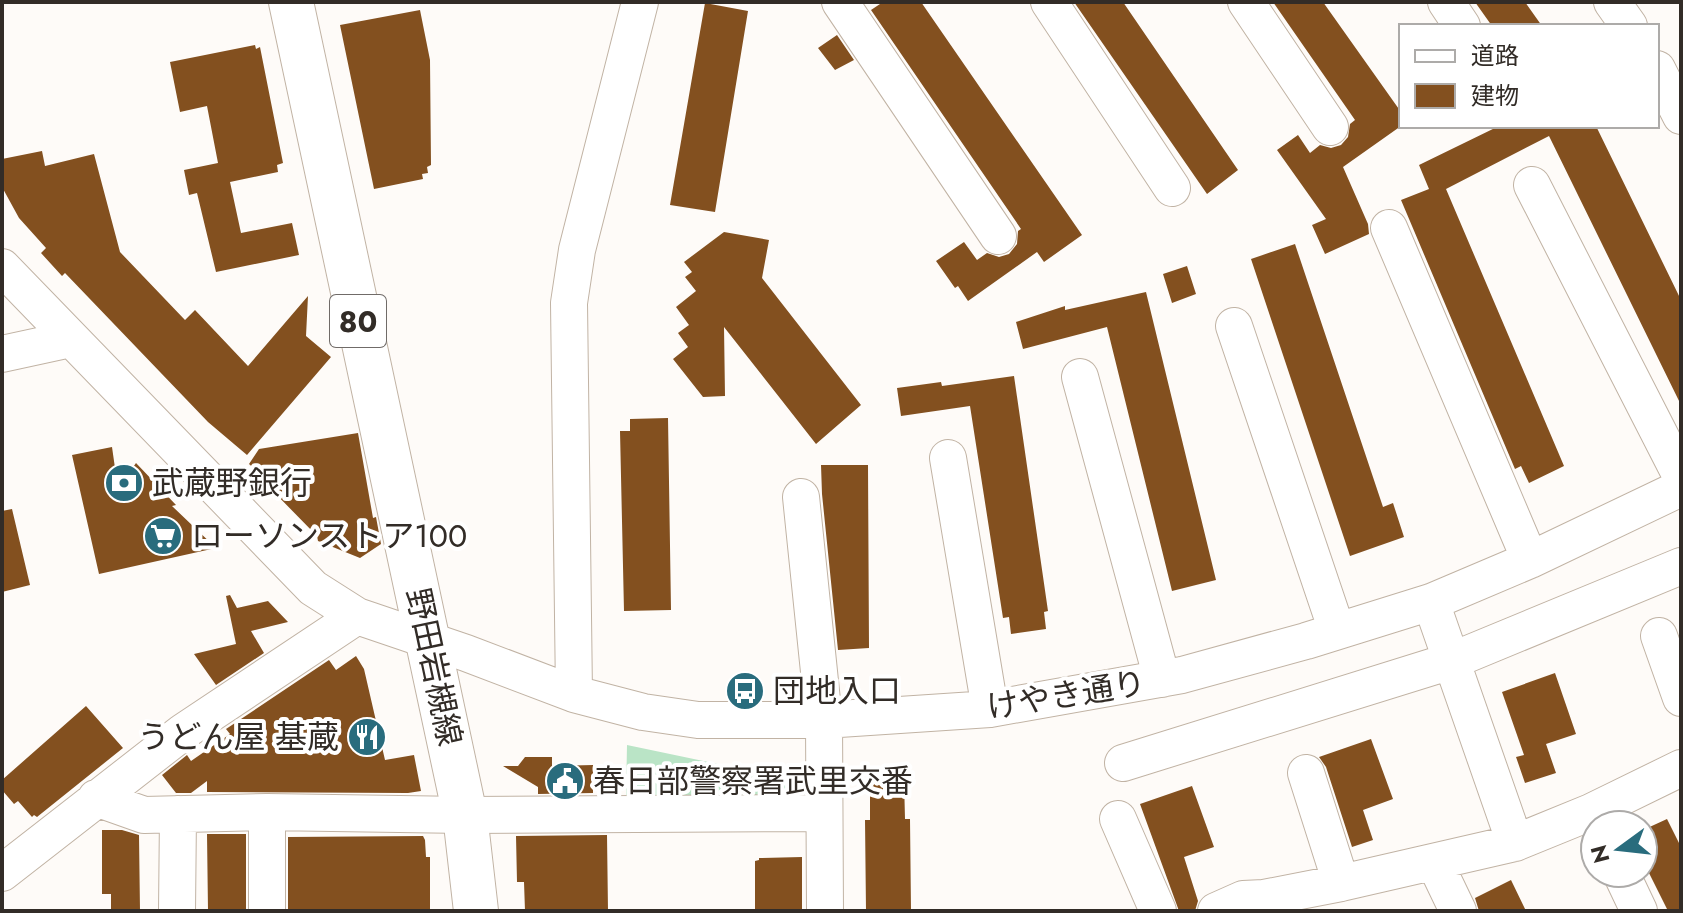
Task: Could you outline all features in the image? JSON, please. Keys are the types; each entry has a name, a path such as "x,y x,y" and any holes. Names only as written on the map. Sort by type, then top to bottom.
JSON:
{"main road":[{"name":"野田岩槻線","path":"291,2 465,815 476,911"}],"street":[{"path":"574,694 569,303 577,250 640,2"},
{"path":"840,2 998,236"},
{"path":"1049,2 1172,188"},
{"path":"1246,2 1330,127"},
{"path":"1446,2 1461,24"},
{"path":"1612,2 1628,24"},
{"path":"1659,73 1681,116"},
{"path":"1532,185 1681,476"},
{"path":"1389,228 1530,560"},
{"name":"けやき通り","path":"2,267 313,588 357,616 574,694 643,712 698,720 824,720 990,709 1162,679 1431,602 1530,560 1681,488"},
{"path":"1234,326 1337,631"},
{"path":"2,354 71,339"},
{"path":"1080,377 1162,679"},
{"path":"948,458 990,709"},
{"path":"801,497 824,720 825,911"},
{"path":"1123,763 1451,661 1681,566"},
{"path":"1431,602 1515,843"},
{"path":"2,873 183,732 357,616"},
{"path":"1659,636 1681,698"},
{"path":"1610,809 1681,768"},
{"path":"1306,773 1341,883"},
{"path":"96,798 144,815 267,812 465,815 824,813"},
{"path":"267,812 267,911"},
{"path":"177,911 178,814"},
{"path":"1118,819 1158,911"},
{"path":"1216,911 1243,899 1267,905 1341,883 1515,843 1579,823"},
{"path":"1435,863 1458,911"},
{"path":"1629,889 1639,911"}],"green space":[{"path":"627,745 732,767 807,771 807,798 626,798"}],"building":[{"path":"883,2 921,2 1082,235 1044,262 1037,252 968,301 936,261 964,242 977,260 987,253 999,257 1009,254 1017,244 1021,229 871,10"},
{"path":"1074,2 1123,2 1238,170 1207,194"},
{"path":"1273,2 1323,2 1399,109 1399,127 1343,167 1368,224 1369,234 1325,254 1312,225 1326,219 1277,150 1298,135 1310,153 1320,145 1331,148 1341,145 1348,137 1350,124 1355,120"},
{"path":"1475,2 1525,2 1541,24 1491,24"},
{"path":"705,3 748,11 715,212 670,205"},
{"path":"420,10 430,60 431,165 427,167 428,173 422,174 423,179 374,189 340,25"},
{"path":"837,35 854,60 835,70 818,48"},
{"path":"255,45 256,49 260,47 283,163 277,165 278,172 230,182 241,233 292,223 299,255 216,272 197,193 189,195 184,170 218,163 207,106 180,112 170,62"},
{"path":"1495,128 1597,128 1681,300 1681,405 1549,136 1446,189 1564,466 1529,483 1521,466 1515,469 1401,200 1429,189 1419,165"},
{"path":"42,151 45,166 94,154 120,252 185,320 195,310 248,366 308,296 306,336 331,357 247,455 208,422 65,273 62,276 41,253 46,248 19,218 2,187 2,159"},
{"path":"724,232 769,240 762,278 861,405 816,444 724,327 725,396 703,397 673,359 688,347 678,333 689,325 676,307 696,291 685,277 692,272 684,262"},
{"path":"1295,244 1383,507 1393,503 1404,537 1350,556 1251,259"},
{"path":"1187,266 1196,294 1172,303 1163,274"},
{"path":"1146,292 1216,580 1172,591 1107,327 1023,349 1016,322 1065,306 1065,310"},
{"path":"1014,376 1048,611 1044,612 1046,629 1011,634 1009,617 1003,618 970,406 901,416 897,388 941,382 942,386"},
{"path":"668,418 671,610 624,611 620,431 630,431 630,419"},
{"path":"358,433 373,518 376,517 381,544 360,558 318,541 317,536 268,486 267,480 249,464 259,449"},
{"path":"112,447 118,489 136,463 176,505 172,506 216,548 99,574 72,455"},
{"path":"821,465 868,465 869,648 838,650"},
{"path":"12,509 30,585 2,592 2,511"},
{"path":"230,595 237,608 268,601 288,622 251,631 264,653 216,685 194,654 236,644 226,596"},
{"path":"356,656 364,669 385,760 414,755 421,791 207,792 207,781 191,793 176,793 162,775 187,755 191,761 230,734 226,729 329,660 336,670"},
{"path":"1555,673 1576,734 1546,744 1556,773 1525,783 1516,757 1524,755 1502,692"},
{"path":"86,706 123,748 37,817 32,817 18,801 14,804 2,790 2,780"},
{"path":"1371,739 1393,799 1363,810 1373,840 1352,847 1326,767 1319,757"},
{"name":"春日部警察署武里交番","path":"525,757 552,757 552,766 593,765 593,793 538,794 538,787 503,766 518,766"},
{"path":"870,779 904,779 905,819 910,819 911,911 866,911 865,820 870,820"},
{"path":"1192,786 1214,847 1184,857 1198,901 1195,911 1179,911 1140,804"},
{"path":"1667,819 1681,847 1681,911 1668,911 1657,889 1659,823"},
{"path":"102,830 122,830 139,835 140,911 111,911 111,894 102,894"},
{"path":"207,834 246,834 246,911 208,911"},
{"path":"607,835 608,911 525,911 524,882 517,882 516,836"},
{"path":"423,836 426,857 430,857 430,910 288,911 288,837"},
{"path":"802,857 802,911 755,911 755,861 759,858"},
{"path":"1511,880 1526,911 1479,911 1475,898"}],"place":[{"name":"武蔵野銀行","path":"124,483"},
{"name":"ローソンストア100","path":"163,536"},
{"name":"団地入口","path":"745,691"},
{"name":"うどん屋 基蔵","path":"367,737"},
{"name":"春日部警察署武里交番","path":"565,781"}]}
